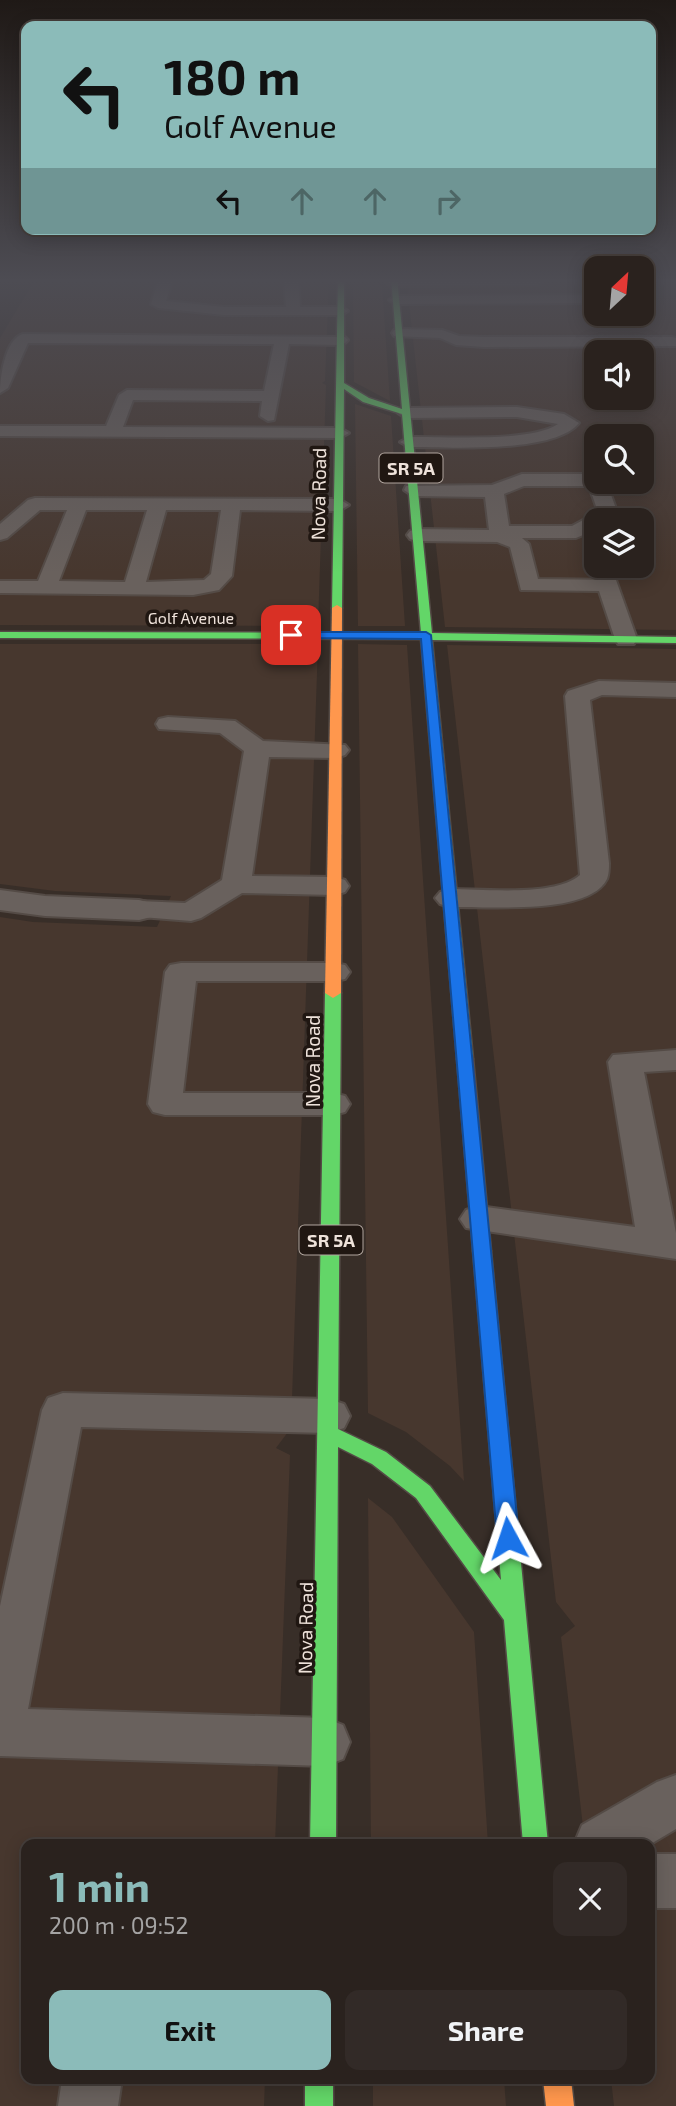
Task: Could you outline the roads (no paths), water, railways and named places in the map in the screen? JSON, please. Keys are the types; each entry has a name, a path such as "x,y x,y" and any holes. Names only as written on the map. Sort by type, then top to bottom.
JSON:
{"main road":[{"name":"Nova Road","path":"323,1839 340,376"},
{"name":"SR 5A","path":"403,376 536,1839"},
{"path":"340,384 366,400 406,413"},
{"name":"Golf Avenue","path":"0,635 426,635 676,640"},
{"path":"329,1425 379,1458 423,1492 515,1617"},
{"path":"319,2084 319,2106"},
{"path":"558,2084 560,2106"}],"street":[{"path":"0,901 139,910"}],"lane":[{"path":"265,433 275,376"},
{"path":"113,432 127,395 271,396"},
{"path":"406,413 537,413 559,417 570,423 554,433 520,440 408,442"},
{"path":"0,431 340,433"},
{"path":"413,490 494,491 522,480 596,480 606,508"},
{"path":"494,491 499,534"},
{"path":"0,534 35,504 339,505"},
{"path":"46,587 79,504"},
{"path":"134,588 158,505"},
{"path":"0,587 193,589 211,585 221,576 231,505"},
{"path":"417,534 576,532 584,527"},
{"path":"499,534 519,544 529,585 608,585 626,639"},
{"path":"450,898 557,896 582,888 594,877 595,863 577,696 599,688 676,690"},
{"path":"168,724 226,726 257,749 336,751"},
{"path":"236,884 257,749"},
{"path":"139,910 191,912 236,884 335,886"},
{"path":"333,1104 165,1104 181,972 334,972"},
{"path":"479,1219 666,1245 625,1062 676,1060"},
{"path":"0,1724 63,1410 329,1425"},
{"path":"0,1732 324,1742"},
{"path":"610,1839 676,1800"},
{"path":"655,1881 676,1881"},
{"path":"88,2106 91,2084"}]}
